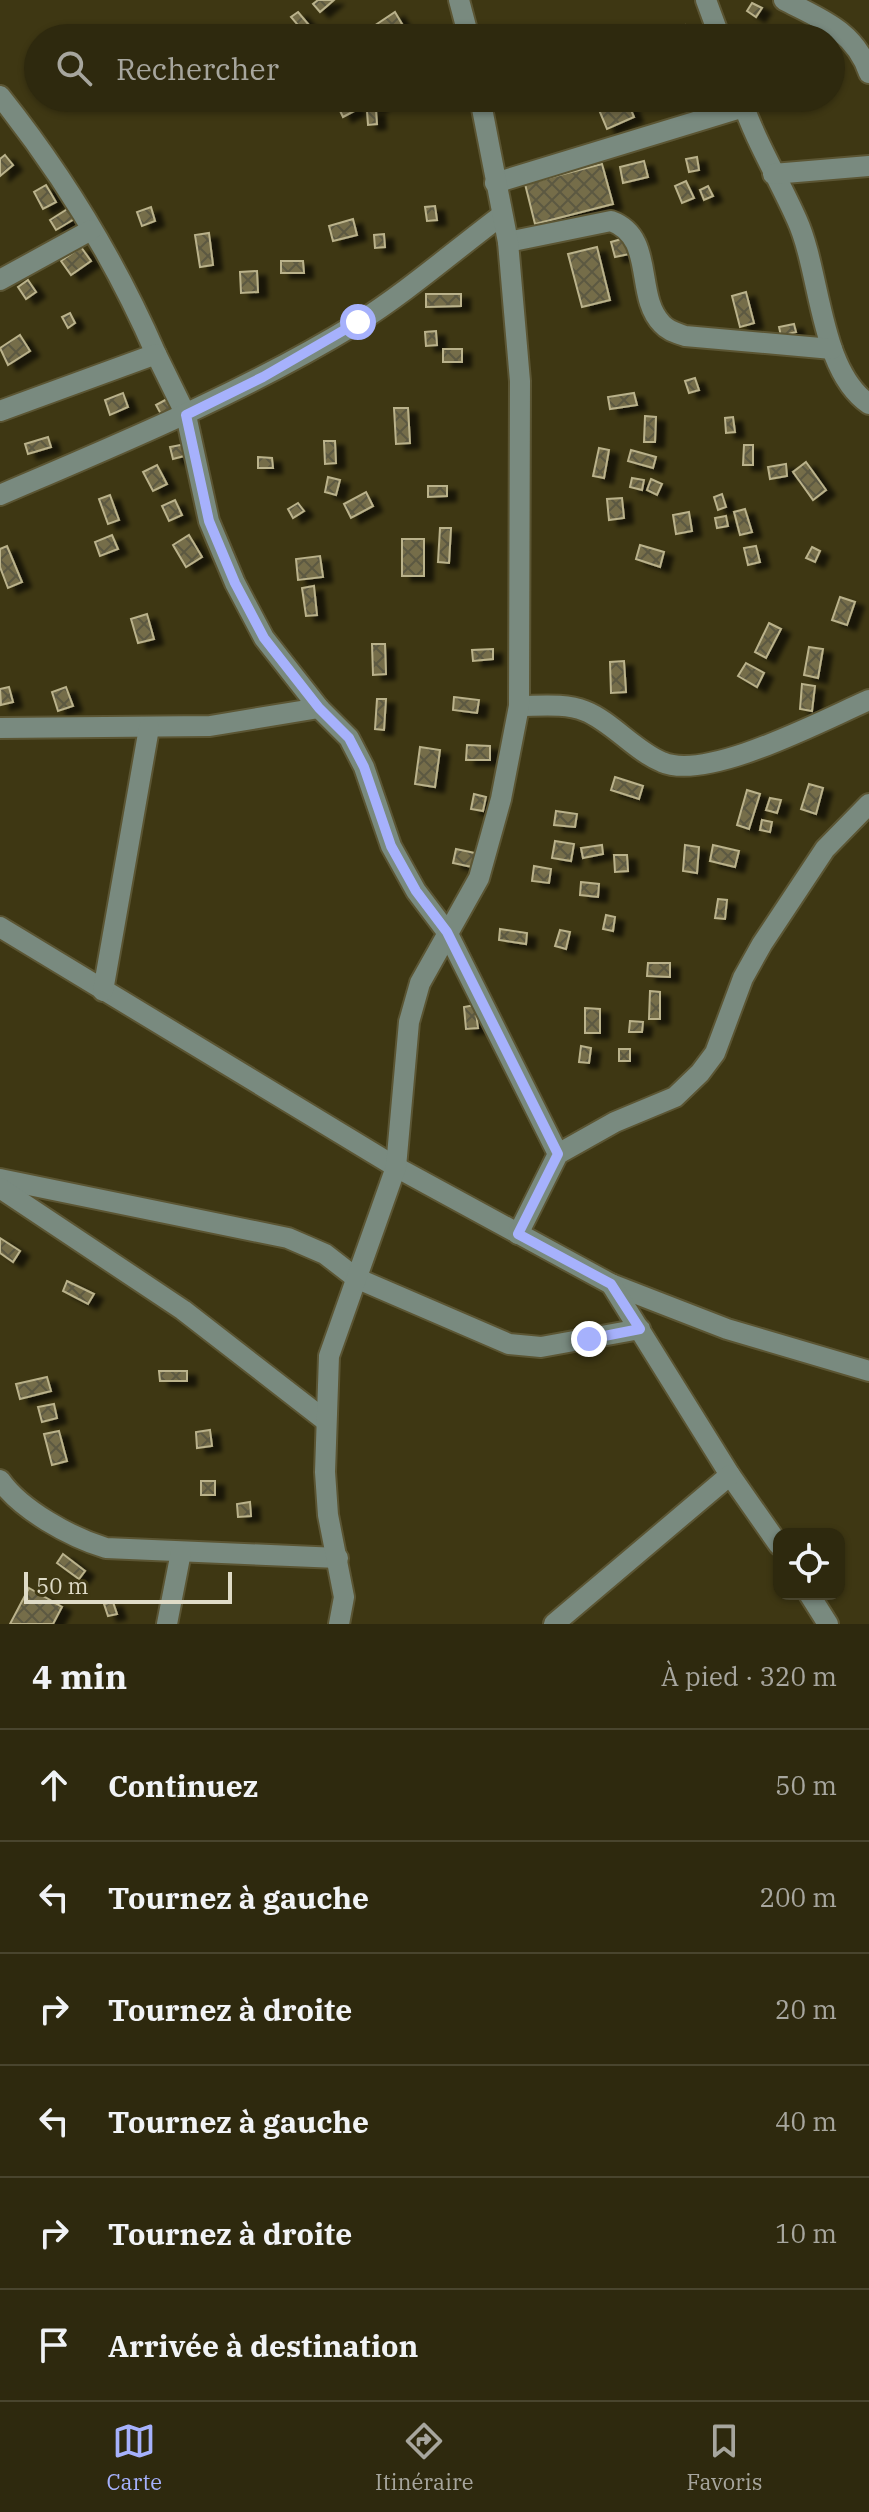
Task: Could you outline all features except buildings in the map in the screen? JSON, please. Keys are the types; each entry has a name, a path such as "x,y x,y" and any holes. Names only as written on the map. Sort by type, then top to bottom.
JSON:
{"street":[{"path":"459,0 465,24"},
{"path":"706,0 715,24"},
{"path":"784,0 828,24"},
{"path":"845,33 862,53 869,73"},
{"path":"0,96 52,161 130,295 186,415 209,521 235,583 264,638 319,708 349,738 364,767 391,846 416,891 447,932 558,1154"},
{"path":"339,1624 344,1597 328,1515 326,1421 329,1356 396,1167 409,1022 420,983 479,878 519,706 520,381 508,242 482,112"},
{"path":"495,183 714,112"},
{"path":"746,112 773,174 798,220 811,258 832,349 857,396 869,404"},
{"path":"773,174 869,166"},
{"path":"0,495 186,415 263,377 358,322 502,215"},
{"path":"508,242 611,221 623,225 635,237 656,317 667,329 685,336 832,349"},
{"path":"0,280 91,230"},
{"path":"0,411 156,354"},
{"path":"519,706 566,707 587,712 663,763 689,766 722,762 869,700"},
{"path":"0,728 210,726 319,708"},
{"path":"103,991 149,728"},
{"path":"518,1234 558,1154 615,1122 675,1097 700,1073 715,1053 743,978 762,944 825,849 869,804"},
{"path":"0,927 396,1167 611,1284 727,1329 869,1371"},
{"path":"0,1179 288,1238 325,1254 356,1278 509,1344 541,1347 640,1329"},
{"path":"0,1188 183,1310 326,1421"},
{"path":"611,1284 730,1475 773,1536"},
{"path":"554,1624 730,1475"},
{"path":"0,1480 11,1496 87,1542 123,1550 338,1558"},
{"path":"167,1624 181,1552"},
{"path":"813,1600 828,1624"}],"route":[{"path":"358,322 263,377 186,415 209,521 235,583 264,638 319,708 349,738 364,767 391,846 416,891 447,932 558,1154 518,1234 611,1284 640,1329 589,1339"}]}
